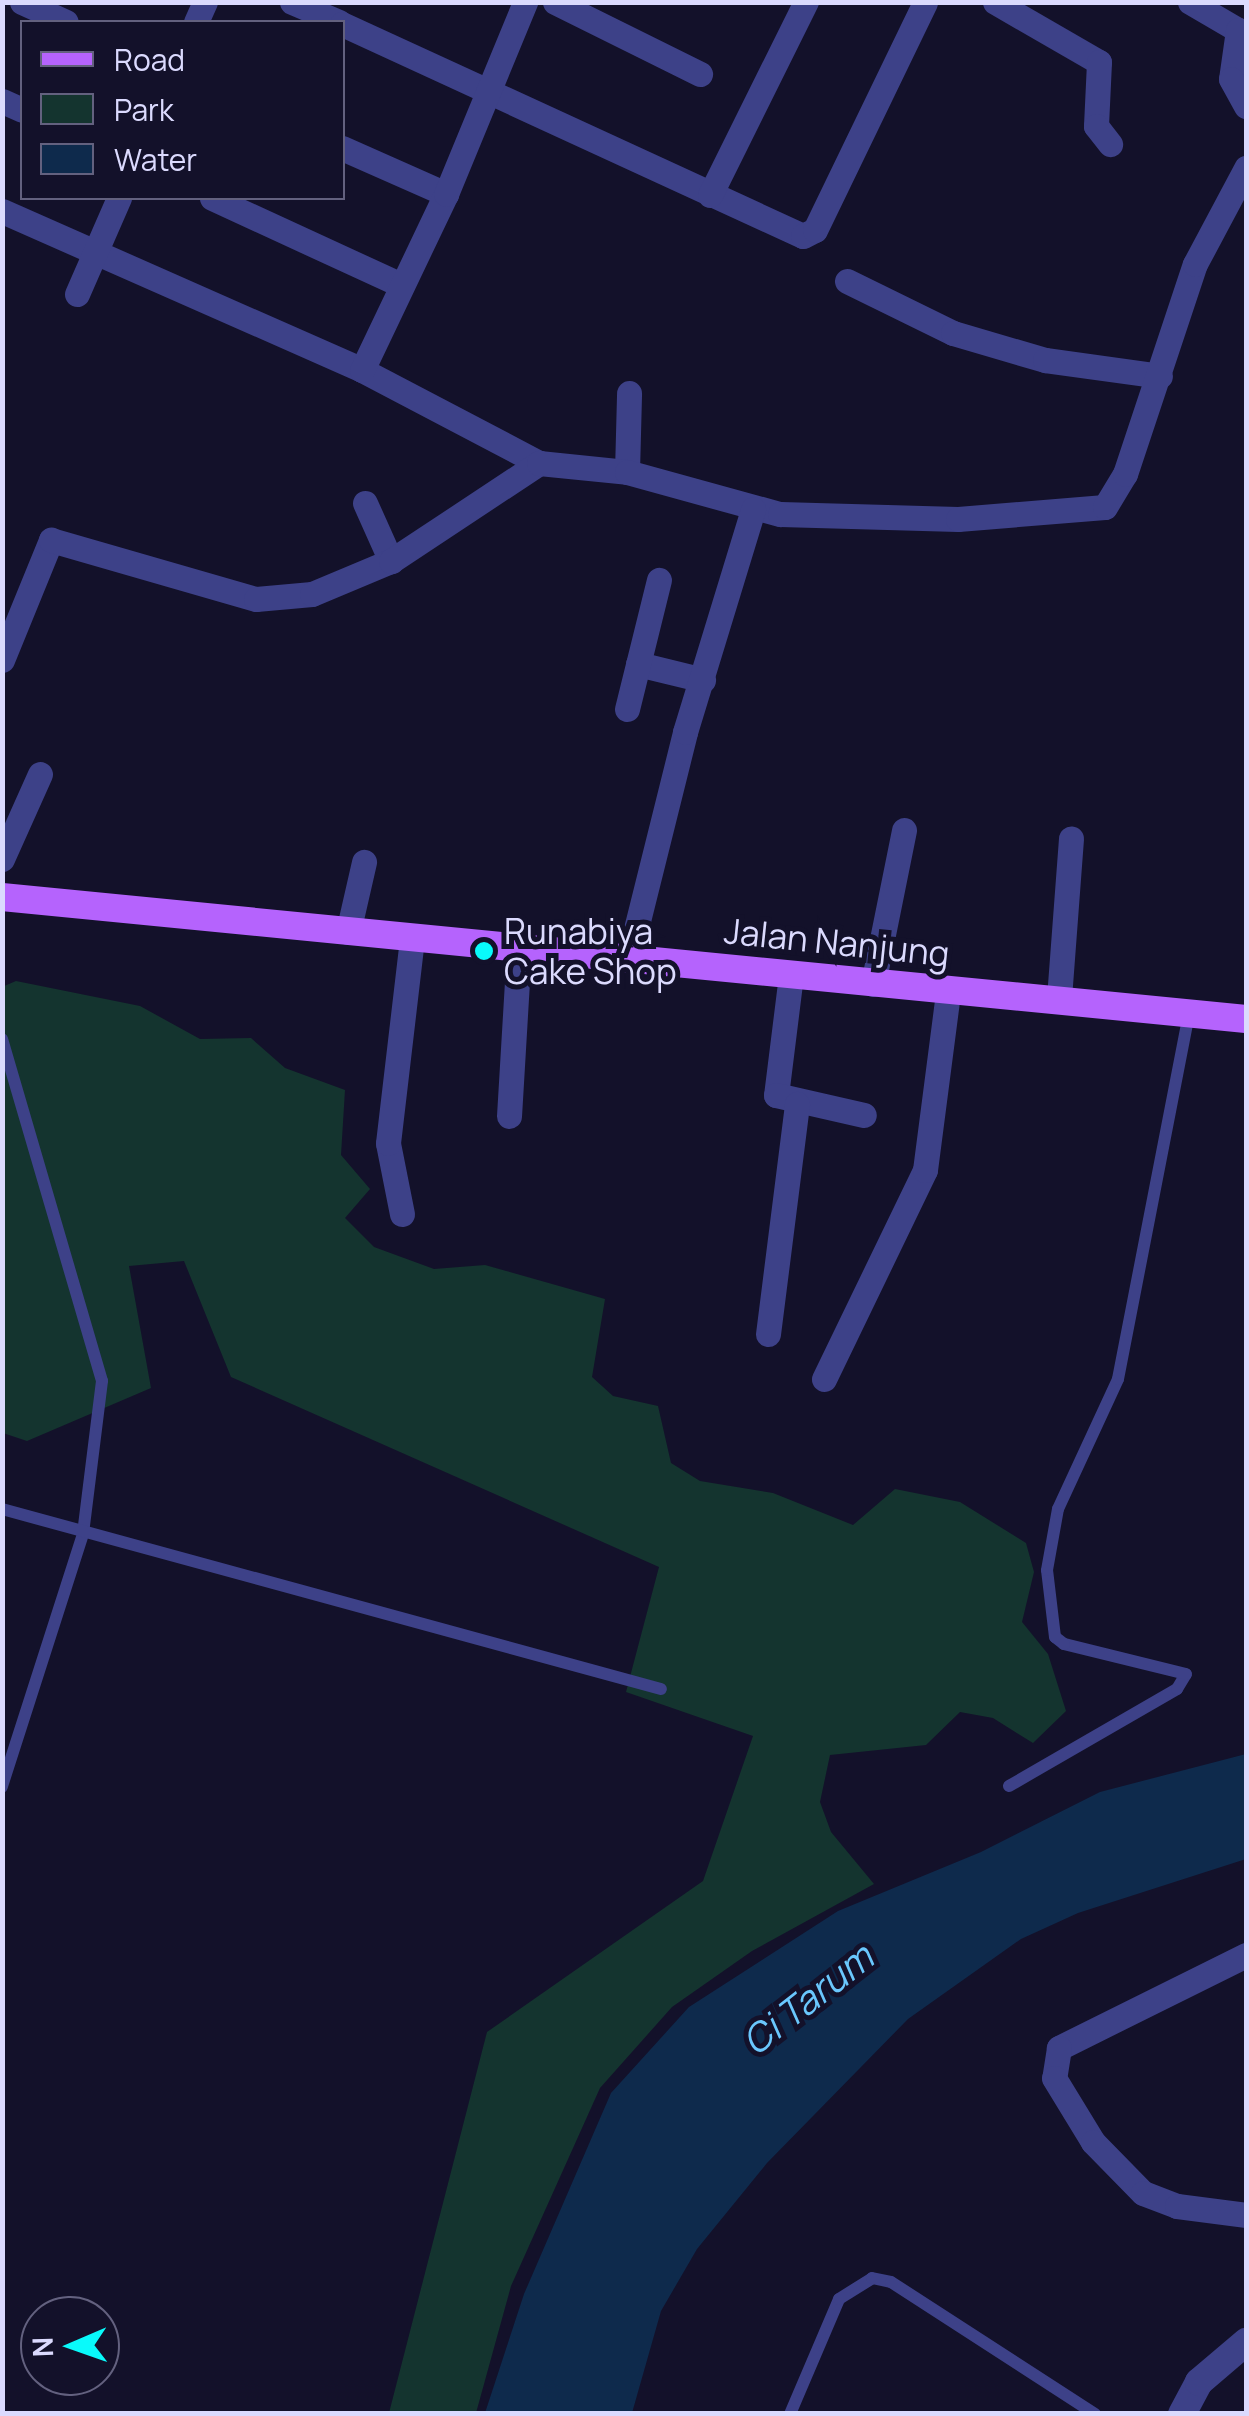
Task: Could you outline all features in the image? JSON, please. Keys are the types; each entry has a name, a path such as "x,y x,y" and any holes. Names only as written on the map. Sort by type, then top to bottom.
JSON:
{"main road":[{"name":"Jalan Nanjung","path":"2,897 412,940 629,957 948,993 1059,998 1246,1019"}],"street":[{"path":"22,2 62,20"},
{"path":"292,2 334,20"},
{"path":"362,370 446,194 524,2"},
{"path":"555,2 700,74"},
{"path":"710,195 806,2"},
{"path":"345,25 488,86 795,235 816,230 924,2"},
{"path":"995,2 1099,62 1096,126 1110,144"},
{"path":"1190,2 1238,30 1231,79 1246,106"},
{"path":"345,149 446,194"},
{"path":"2,211 362,370 539,463 627,472 754,509 940,519 1105,507 1126,474 1196,264 1246,168"},
{"path":"77,294 118,200"},
{"path":"216,200 401,285"},
{"path":"847,281 954,333 1045,360 1160,376"},
{"path":"627,472 629,392"},
{"path":"2,660 50,540 256,599 327,590 391,562 539,463"},
{"path":"365,503 391,562"},
{"path":"629,957 702,680 754,509"},
{"path":"628,708 659,580"},
{"path":"638,664 702,680"},
{"path":"2,859 40,774"},
{"path":"873,984 904,830"},
{"path":"1059,998 1071,838"},
{"path":"348,932 364,862"},
{"path":"402,1214 388,1143 412,940"},
{"path":"509,1116 519,948"},
{"path":"791,976 772,1086 781,1100 864,1116"},
{"path":"824,1378 925,1170 948,993"},
{"path":"768,1334 797,1104"},
{"path":"1246,1954 1059,2048 1054,2078 1093,2142 1143,2193 1177,2206 1246,2215"},
{"path":"1182,2414 1199,2382 1246,2342"}],"lane":[{"path":"1008,1786 1177,1689 1186,1674 1064,1644 1055,1637 1047,1570 1058,1508 1118,1379 1190,1012"},
{"path":"2,1039 102,1381 83,1534 2,1787"},
{"path":"2,1509 660,1689"},
{"path":"790,2414 839,2299 872,2278 891,2282 1095,2414"}],"green space":[{"path":"16,981 140,1006 200,1039 251,1038 285,1068 345,1090 341,1155 370,1189 345,1218 374,1247 434,1269 485,1265 605,1299 592,1377 613,1396 658,1406 671,1463 700,1481 773,1493 853,1525 895,1489 960,1502 1026,1543 1034,1572 1022,1622 1048,1654 1066,1711 1033,1743 993,1718 960,1712 926,1745 830,1755 820,1802 831,1832 874,1884 752,1951 672,2007 600,2088 511,2286 476,2413 389,2413 487,2032 703,1881 753,1736 626,1692 659,1567 231,1377 184,1261 129,1266 151,1388 27,1441 3,1433 2,987"}],"water":[{"name":"Ci Tarum","path":"1246,1754 1246,1859 1078,1913 1021,1939 908,2019 767,2163 697,2249 661,2311 632,2413 485,2413 524,2294 611,2093 689,2007 838,1911 981,1852 1100,1792"}],"place":[{"name":"Runabiya Cake Shop","path":"484,951"}]}
